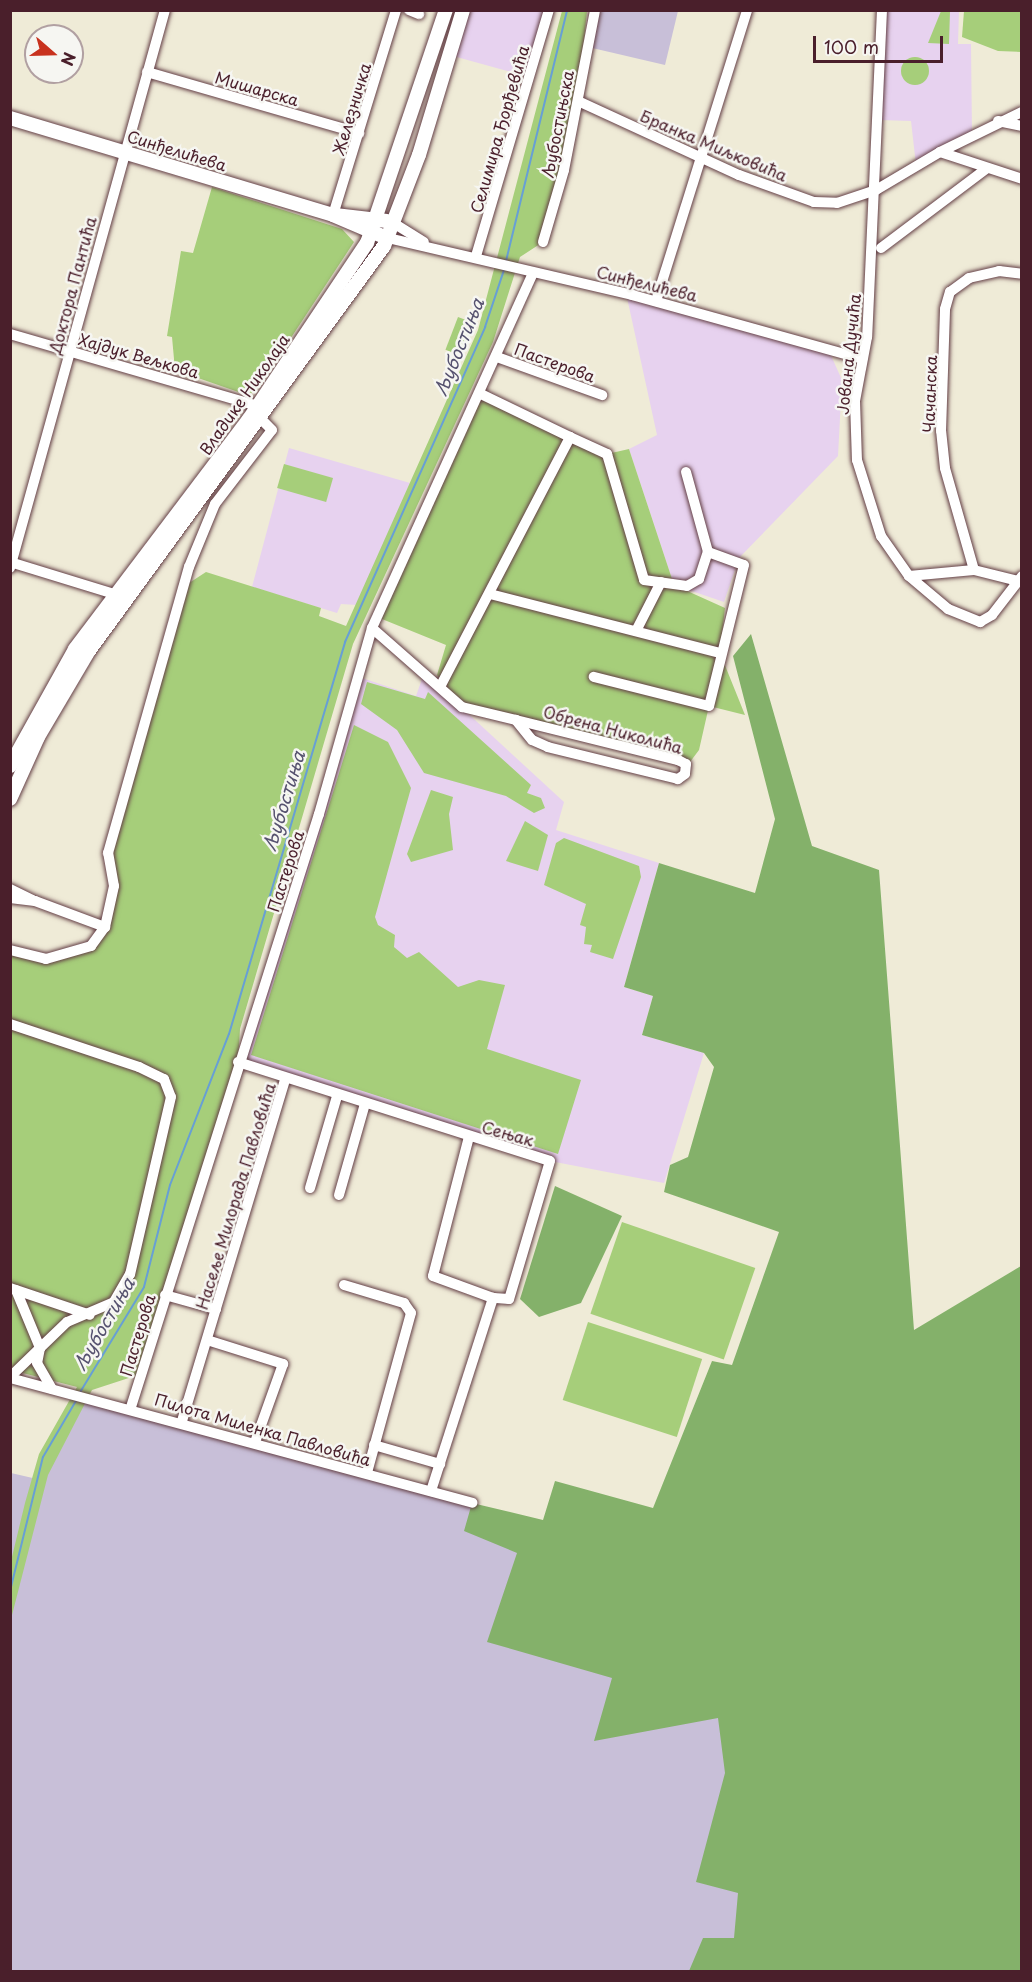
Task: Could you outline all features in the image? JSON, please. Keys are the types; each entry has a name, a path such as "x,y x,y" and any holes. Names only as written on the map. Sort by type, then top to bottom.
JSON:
{"main road":[{"name":"Владике Николаја","path":"10,766 58,676 114,594 264,419 372,232 379,219 446,10"},
{"name":"Владике Николаја","path":"10,799 42,728 88,652 264,419 388,237 395,224 463,10"},
{"name":"Синђелићева","path":"10,118 333,215 388,237"},
{"name":"Синђелићева","path":"333,215 379,219 395,224"}],"street":[{"name":"Доктора Пантића","path":"11,564 165,10"},
{"name":"Железничка","path":"333,215 396,10"},
{"name":"Селимира Ђорђевића","path":"476,256 549,10"},
{"name":"Љубостињска","path":"543,242 578,101 595,10"},
{"path":"656,301 703,158 747,10"},
{"name":"Јована Дучића","path":"882,10 876,190 862,359 855,401 857,460 872,519 909,576 969,621 992,615 1020,579"},
{"name":"Мишарска","path":"147,72 359,133"},
{"name":"Бранка Миљковића","path":"578,101 703,158 814,202 837,203 876,190 997,121 1022,112"},
{"path":"997,121 1022,126"},
{"path":"940,152 1022,179"},
{"path":"881,248 987,168"},
{"name":"Синђелићева","path":"395,224 424,242"},
{"name":"Синђелићева","path":"388,237 424,242 533,273 656,301 862,359"},
{"name":"Чачанска","path":"974,570 945,468 945,309 950,292 969,278 999,271 1022,274"},
{"name":"Пастерова","path":"131,1407 238,1062 319,814 372,628 497,357 533,273"},
{"name":"Хајдук Вељкова","path":"10,334 70,350 264,419"},
{"name":"Пастерова","path":"497,357 602,395"},
{"path":"480,394 607,454 644,580 687,586 699,579 708,552 686,472"},
{"path":"10,950 46,959 92,946 105,927 114,886 108,853 202,527 264,419"},
{"path":"440,687 570,437"},
{"path":"594,677 709,706 720,653 744,565 708,552"},
{"path":"11,564 114,594"},
{"path":"909,576 974,570 1020,579"},
{"path":"636,631 661,582"},
{"path":"490,594 720,653"},
{"name":"Обрена Николића","path":"372,628 462,707 516,720 684,762 685,774 678,779 548,747 532,740 516,720"},
{"path":"10,888 36,901 105,927"},
{"path":"10,898 36,901"},
{"path":"10,1023 139,1067 164,1079 171,1097 130,1274 114,1302 90,1315 67,1322 10,1378"},
{"path":"238,1062 285,1079"},
{"name":"Насеље Милорада Павловића","path":"182,1421 285,1079 469,1137"},
{"path":"310,1188 337,1095"},
{"path":"339,1195 365,1104"},
{"name":"Сењак","path":"469,1137 550,1161 515,1290 509,1299 493,1298 432,1273 469,1137"},
{"path":"344,1285 404,1303 411,1313 367,1473"},
{"path":"13,1289 90,1315"},
{"path":"13,1289 40,1348 37,1363 52,1389"},
{"path":"165,1295 216,1309"},
{"path":"431,1491 493,1298"},
{"path":"207,1340 283,1364 255,1442"},
{"name":"Пилота Миленка Павловића","path":"10,1378 131,1407 472,1503"},
{"path":"374,1445 440,1464"}],"shaded area":[{"path":"465,11 548,11 529,77 453,56"},
{"path":"595,11 678,11 665,65 588,47"},
{"path":"882,11 959,11 958,44 971,44 972,135 916,165 911,121 879,120"},
{"path":"626,293 829,351 842,380 838,456 739,558 724,602 674,585 629,449 657,435"},
{"path":"289,448 410,483 357,605 341,604 337,613 252,587"},
{"path":"424,673 564,802 556,830 659,863 624,987 653,996 642,1035 704,1053 664,1183 550,1161 238,1062 359,677 416,696"},
{"path":"1021,1266 1021,1971 11,1972 11,1473 37,1479 79,1395 645,1552"}],"green space":[{"path":"562,11 587,11 578,101 543,242 520,257 493,342 353,644 240,1029 238,1062 141,1374 92,1390 48,1475 11,1619 11,1561 25,1503 39,1454 77,1387 11,1370 11,950 46,959 91,946 105,927 114,886 108,853 183,587 206,572 321,608 319,616 346,626 478,330"},
{"path":"941,11 950,11 949,44 928,43"},
{"path":"964,11 1021,11 1021,52 998,51 962,37"},
{"path":"915,57 925,61 929,71 925,81 915,85 905,81 901,71 905,61"},
{"path":"212,187 342,229 354,242 256,391 247,395 175,370 172,337 167,336 181,251 193,253"},
{"path":"458,317 474,323 461,356 445,350"},
{"path":"481,394 607,454 629,449 674,585 725,608 720,653 745,715 709,706 699,750 690,762 463,707 437,675 446,645 377,617"},
{"path":"284,464 333,478 326,502 277,488"},
{"path":"751,634 812,846 879,870 914,1330 1021,1266 1021,1971 689,1971 703,1938 734,1938 738,1893 696,1882 725,1773 718,1718 594,1741 612,1678 487,1642 517,1553 464,1531 472,1503 543,1520 555,1481 653,1508 712,1361 732,1365 779,1232 664,1192 670,1165 688,1157 714,1067 704,1053 642,1035 653,996 624,987 659,863 755,893 775,819 733,656"},
{"path":"367,682 425,699 428,692 531,785 527,793 541,798 545,808 534,813 506,796 424,773 397,730 361,704"},
{"path":"354,725 388,742 411,788 375,917 378,925 395,935 394,947 407,958 419,952 458,987 479,980 505,985 487,1049 581,1080 558,1154 251,1055"},
{"path":"431,790 453,797 449,814 453,850 411,862 407,854"},
{"path":"525,821 548,835 538,871 506,861"},
{"path":"564,838 639,866 641,877 613,959 590,952 592,945 584,944 586,927 580,925 586,904 544,885 556,843"},
{"path":"555,1186 622,1216 581,1303 539,1317 520,1299"},
{"path":"622,1222 755,1268 724,1360 590,1314"},
{"path":"588,1322 702,1359 677,1437 563,1400"}],"waterway":[{"name":"Љубостиња","path":"506,261 567,10"},
{"name":"Љубостиња","path":"79,1394 144,1287 170,1185 229,1034 345,642 485,327 504,270"},
{"name":"Љубостиња","path":"10,1591 43,1457 77,1399"}]}
